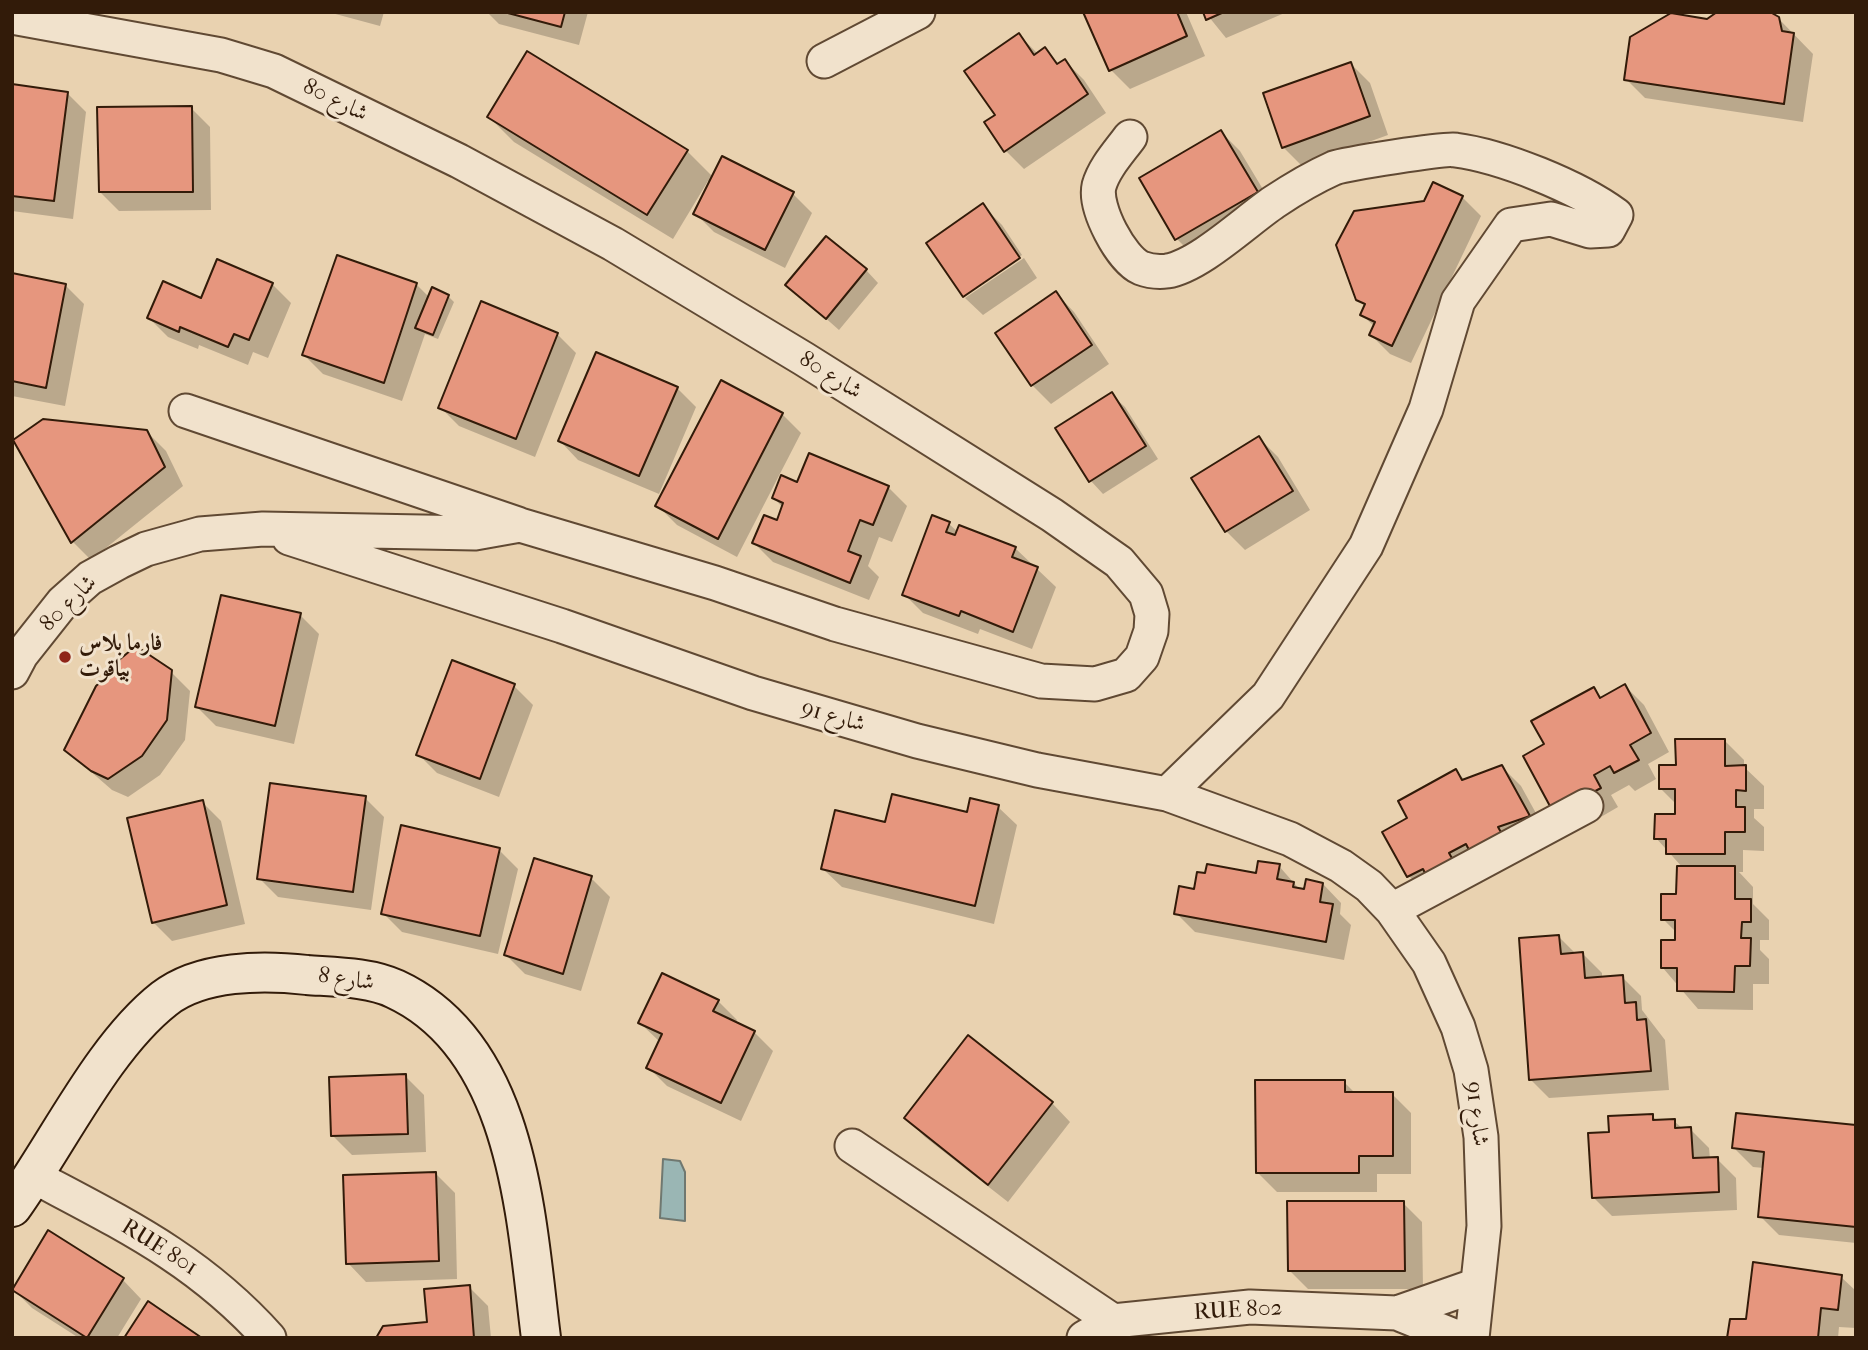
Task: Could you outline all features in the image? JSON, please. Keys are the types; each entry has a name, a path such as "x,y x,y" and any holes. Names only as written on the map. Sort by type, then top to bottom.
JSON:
{"street":[{"path":"824,61 918,12"},
{"name":"شارع 80","path":"12,17 221,55 274,72 470,167 672,280 1052,515 1119,562 1146,594 1152,614 1151,631 1142,657 1126,675 1095,684 1041,681 835,624 715,583 520,525 186,411"},
{"path":"1130,137 1105,171 1098,188 1100,211 1117,244 1138,267 1156,271 1169,271 1193,260 1277,200 1336,167 1452,149 1491,158 1592,197 1616,215 1608,230 1590,231 1551,219 1511,225 1458,301 1426,409 1366,546 1268,696 1167,794"},
{"name":"شارع 80","path":"12,672 21,655 63,603 90,578 146,549 200,534 263,530 475,533 520,525"},
{"name":"شارع 91","path":"263,530 562,626 753,693 879,730 1024,766 1167,794 1290,839 1341,866 1369,887 1392,910 1429,963 1458,1027 1471,1070 1481,1137 1484,1226 1472,1338"},
{"path":"1392,910 1586,806"},
{"name":"شارع 8","path":"12,1208 109,1060 145,1015 166,997 190,985 270,971 350,979 394,988 441,1018 487,1078 523,1189 541,1338"},
{"path":"852,1146 1113,1321"},
{"name":"RUE 801","path":"34,1177 166,1247 219,1287 269,1338"},
{"name":"RUE 802","path":"1397,1313 1477,1285"},
{"name":"RUE 802","path":"1084,1338 1113,1321 1250,1307 1397,1313 1459,1338"}],"water":[{"path":"663,1159 680,1161 685,1172 685,1221 660,1218"}],"building":[{"path":"504,12 565,12 561,27"},
{"path":"1083,12 1177,12 1187,36 1109,71"},
{"path":"1203,12 1224,12 1206,20"},
{"path":"1717,12 1770,12 1779,17 1782,31 1794,33 1784,104 1624,80 1630,37 1671,13 1707,19"},
{"path":"1019,33 1034,55 1045,47 1057,64 1065,59 1088,94 1004,152 984,122 995,115 964,71"},
{"path":"527,51 688,150 647,215 487,117"},
{"path":"1351,62 1370,116 1282,148 1263,93"},
{"path":"12,84 68,92 54,201 12,196"},
{"path":"192,106 193,192 99,192 97,107"},
{"path":"1221,130 1258,192 1175,240 1139,178"},
{"path":"722,156 794,192 765,250 693,214"},
{"path":"1433,182 1463,196 1392,346 1369,335 1375,322 1360,315 1365,304 1356,300 1336,245 1354,211 1424,201"},
{"path":"983,203 1020,258 963,297 926,243"},
{"path":"826,236 867,269 826,319 785,285"},
{"path":"337,255 417,283 384,383 302,355"},
{"path":"217,259 273,283 249,340 234,334 228,347 180,327 179,332 147,318 163,281 201,298"},
{"path":"12,273 66,284 46,388 12,381"},
{"path":"432,287 449,295 433,335 415,328"},
{"path":"1056,291 1092,345 1031,386 995,333"},
{"path":"481,301 558,333 516,439 438,408"},
{"path":"596,352 678,387 639,476 558,441"},
{"path":"721,380 783,413 718,539 655,506"},
{"path":"1112,392 1146,446 1089,482 1055,428"},
{"path":"43,419 147,430 165,467 71,543 13,440"},
{"path":"1259,436 1293,491 1225,532 1191,478"},
{"path":"809,453 889,486 873,525 860,520 848,551 861,556 850,583 752,543 764,515 777,520 783,503 772,498 781,475 797,482"},
{"path":"932,515 950,522 946,532 955,535 959,525 1016,547 1012,557 1038,567 1013,632 961,611 959,616 902,595"},
{"path":"221,595 301,613 275,726 195,707"},
{"path":"136,646 172,670 167,720 142,756 108,779 91,771 64,750 96,686 110,673 114,664"},
{"path":"452,660 515,684 480,779 416,755"},
{"path":"1625,684 1651,733 1630,745 1639,760 1614,773 1610,766 1594,775 1601,788 1573,803 1551,808 1523,756 1544,744 1531,721 1594,687 1600,698"},
{"path":"1675,739 1725,739 1725,766 1746,765 1746,791 1736,790 1736,807 1745,807 1745,832 1725,832 1725,854 1666,854 1666,839 1654,839 1655,814 1675,814 1675,789 1659,789 1659,765 1676,765"},
{"path":"1502,765 1530,816 1498,827 1502,834 1470,852 1466,844 1449,853 1453,860 1426,875 1423,869 1407,877 1382,832 1407,818 1398,801 1456,769 1462,780"},
{"path":"270,783 366,796 353,892 257,879"},
{"path":"892,794 967,812 970,798 999,805 975,906 821,869 835,810 885,822"},
{"path":"203,800 227,905 152,923 127,818"},
{"path":"401,825 500,848 480,936 381,914"},
{"path":"534,858 592,876 563,974 504,955"},
{"path":"1258,861 1280,864 1277,879 1294,882 1293,887 1304,889 1306,879 1323,883 1320,902 1333,904 1326,942 1174,914 1179,886 1194,889 1197,872 1205,873 1207,864 1256,873"},
{"path":"1677,866 1735,866 1735,899 1751,899 1751,922 1742,922 1741,938 1751,938 1750,966 1735,966 1734,992 1677,991 1677,968 1661,968 1661,940 1675,940 1675,920 1661,920 1661,894 1676,894"},
{"path":"1559,935 1561,954 1583,952 1585,978 1623,975 1625,1003 1636,1002 1637,1020 1646,1019 1651,1071 1529,1080 1519,938"},
{"path":"662,973 719,1000 713,1011 755,1031 721,1103 646,1068 662,1034 638,1023"},
{"path":"968,1035 1053,1102 988,1185 904,1118"},
{"path":"406,1074 408,1134 331,1136 329,1077"},
{"path":"1255,1080 1345,1080 1345,1092 1393,1092 1393,1156 1359,1156 1359,1173 1256,1173"},
{"path":"1736,1113 1856,1125 1856,1227 1758,1217 1764,1152 1732,1148"},
{"path":"1653,1114 1653,1120 1675,1119 1675,1128 1691,1127 1693,1158 1718,1157 1719,1192 1592,1198 1588,1133 1609,1132 1608,1116"},
{"path":"436,1172 439,1261 346,1264 343,1175"},
{"path":"1287,1201 1404,1201 1405,1271 1288,1271"},
{"path":"48,1230 124,1278 87,1338 12,1290"},
{"path":"1753,1262 1842,1275 1838,1310 1821,1308 1818,1338 1727,1338 1730,1319 1746,1319"},
{"path":"470,1285 474,1338 376,1338 383,1326 427,1322 424,1289"},
{"path":"148,1301 202,1338 124,1338"}],"place":[{"name":"فارما بلاس بياقوت","path":"65,657"}]}
